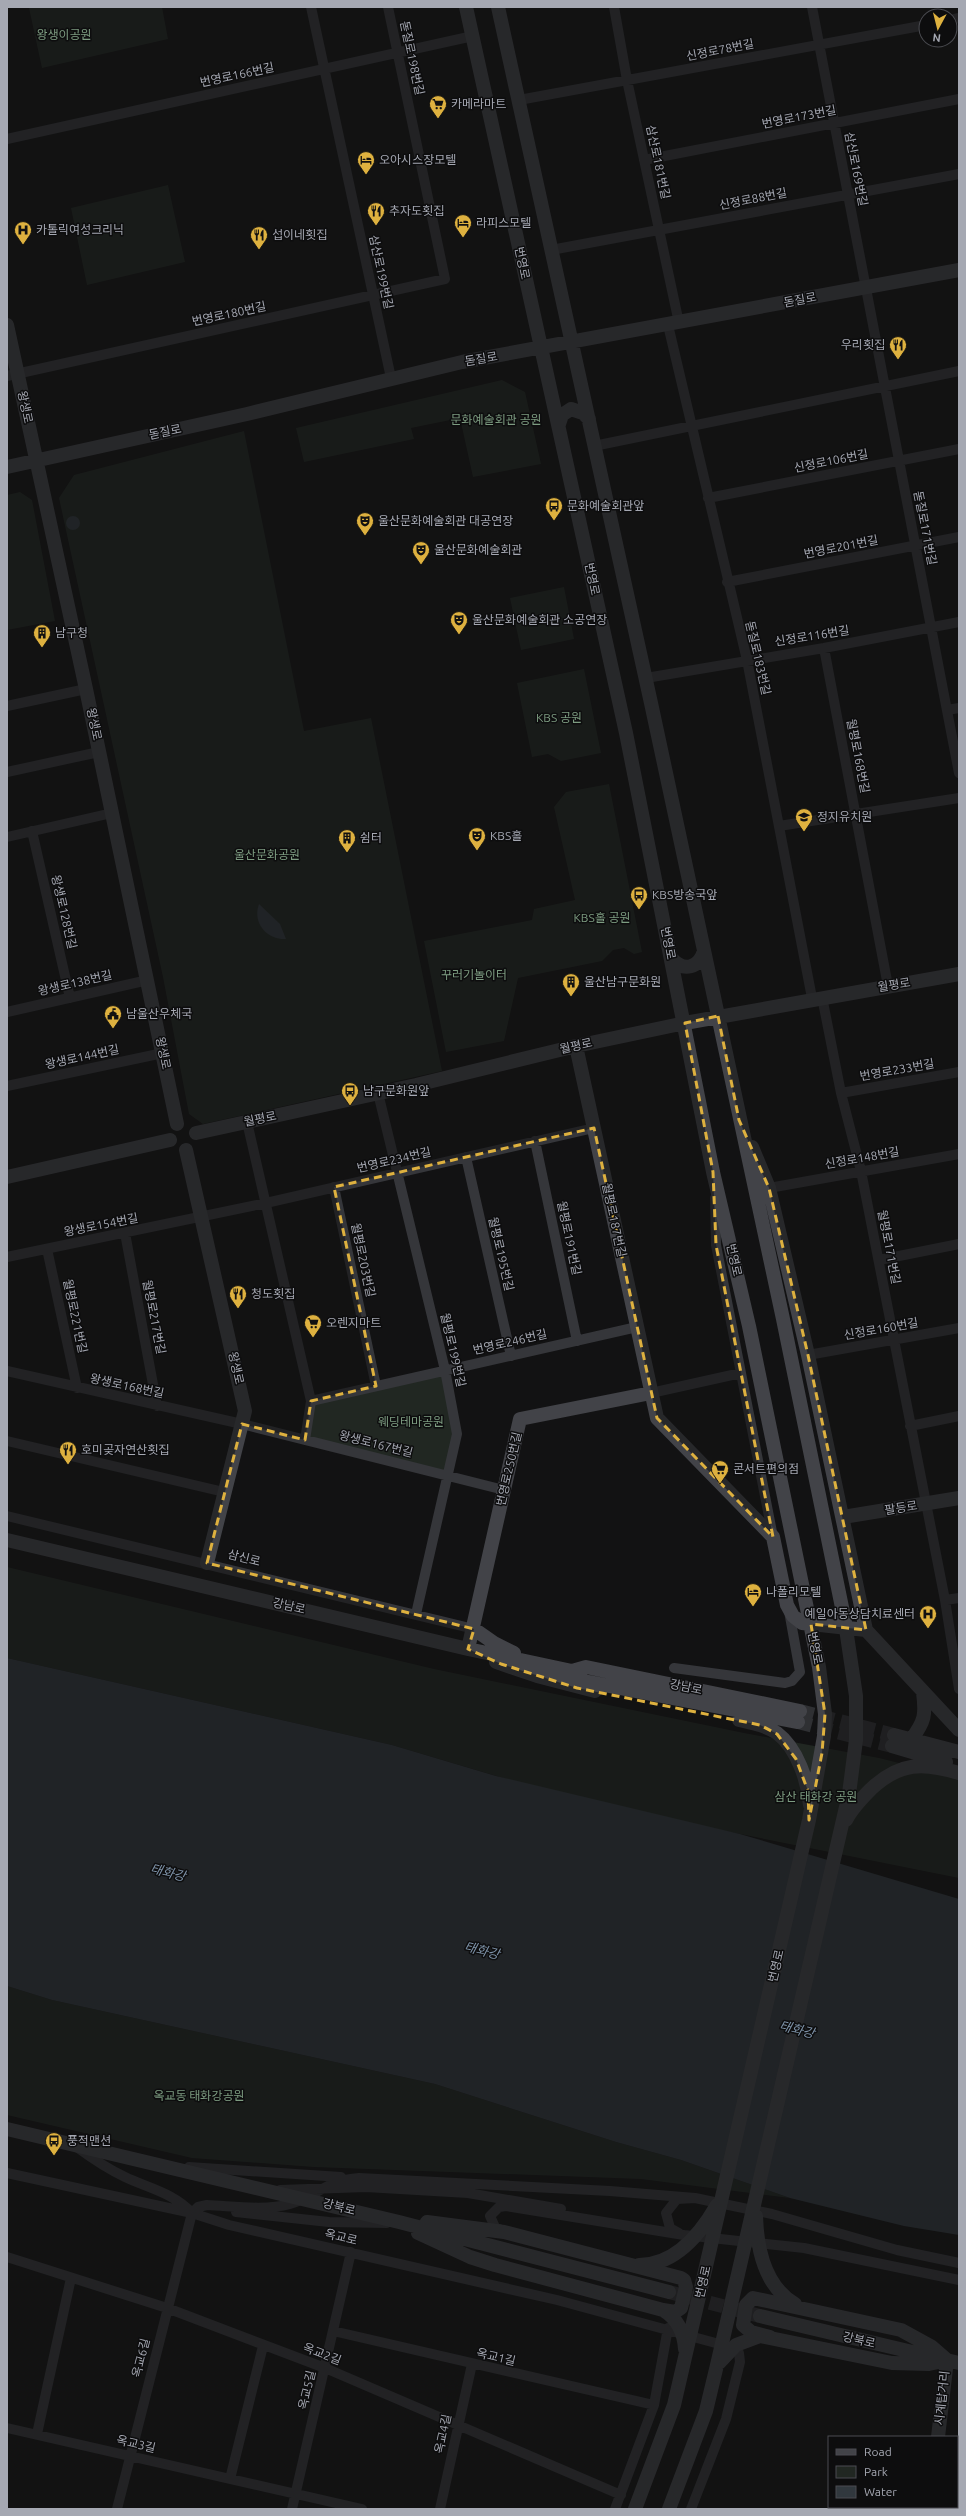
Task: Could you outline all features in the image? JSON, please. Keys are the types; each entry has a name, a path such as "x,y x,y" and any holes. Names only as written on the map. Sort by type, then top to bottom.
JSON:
{"main road":[{"name":"번영로","path":"466,7 626,733 714,1172 789,1513 824,1696 822,1753 809,1820 686,2358 674,2404 635,2509"},
{"path":"498,7 646,678 718,1016 845,1622 856,1696 856,1740 842,1828 718,2365 706,2411 669,2509"},
{"name":"돋질로","path":"7,467 247,414 391,378 959,270"},
{"name":"왕생로","path":"7,325 12,374 36,460 100,752 177,1124"},
{"path":"558,424 562,415 571,409 583,413 589,419"},
{"path":"672,959 683,967 690,968 702,959 704,951"},
{"name":"월평로","path":"196,1132 378,1093 576,1046 718,1016 959,974"},
{"name":"월평로187번길","path":"576,1046 652,1394"},
{"path":"739,1120 769,1188 808,1355 866,1630 959,1730"},
{"path":"177,1124 188,1124 196,1132 196,1142 186,1150 175,1147 170,1140 171,1130 177,1124"},
{"path":"7,1177 170,1140"},
{"name":"왕생로","path":"186,1150 245,1411 207,1562"},
{"path":"652,1394 657,1418 772,1537 787,1605 793,1616 802,1623 866,1630"},
{"name":"번영로250번길","path":"468,1649 474,1629 520,1419 652,1394"},
{"name":"팔등로","path":"843,1517 959,1498"},
{"name":"강남로","path":"7,1540 468,1649 540,1663 572,1671 586,1666 799,1716"},
{"path":"474,1629 511,1652 540,1663"},
{"path":"468,1649 529,1674 577,1688 760,1725 777,1734 796,1759 808,1791 809,1820"},
{"path":"911,1740 922,1724 925,1716 923,1692"},
{"path":"959,1752 911,1740 893,1741 959,1765"},
{"path":"842,1828 857,1804 877,1783 901,1768 916,1766 936,1767 959,1773"},
{"name":"강북로","path":"7,2129 400,2222 669,2292"},
{"path":"632,2265 654,2263 684,2247 705,2223 724,2192"},
{"path":"756,2199 758,2232 767,2272 778,2290 802,2308"},
{"path":"400,2222 452,2224 504,2232 684,2280 686,2287 681,2308 675,2312 663,2310 495,2265 440,2244 400,2222"},
{"path":"758,2298 901,2330 932,2346 953,2361 929,2364 892,2363 770,2337 751,2332 743,2326 744,2316 749,2301 758,2298"},
{"path":"663,2310 675,2320 681,2329 686,2358"},
{"name":"강북로","path":"760,2316 953,2361"},
{"path":"718,2365 729,2350 744,2340 760,2336 770,2337"},
{"name":"시계탑거리","path":"938,2436 953,2361"}],"street":[{"name":"삼산로199번길","path":"311,7 391,378"},
{"name":"돋질로198번길","path":"388,7 445,279"},
{"name":"삼산로181번길","path":"614,7 627,80 659,230 674,324"},
{"name":"삼산로169번길","path":"812,7 865,288"},
{"name":"신정로78번길","path":"519,100 918,26"},
{"name":"번영로166번길","path":"7,139 473,36"},
{"name":"번영로173번길","path":"644,160 959,99"},
{"name":"신정로88번길","path":"551,250 959,174"},
{"name":"번영로180번길","path":"12,374 445,279"},
{"name":"돋질로171번길","path":"865,288 959,773"},
{"name":"돋질로183번길","path":"674,324 691,426 747,660 779,826 817,998"},
{"path":"594,446 959,371"},
{"name":"신정로106번길","path":"708,498 959,449"},
{"name":"번영로201번길","path":"728,582 959,537"},
{"name":"신정로116번길","path":"646,678 824,648 959,622"},
{"name":"월평로168번길","path":"824,648 888,986"},
{"path":"7,706 86,688"},
{"path":"947,710 959,708"},
{"path":"7,772 100,752"},
{"path":"779,826 856,812 959,798"},
{"path":"7,837 112,813"},
{"name":"왕생로128번길","path":"32,831 70,998"},
{"name":"왕생로138번길","path":"7,1012 148,980"},
{"name":"월평로171번길","path":"817,998 861,1171 945,1600 959,1689"},
{"name":"왕생로144번길","path":"7,1086 163,1053"},
{"name":"번영로233번길","path":"841,1093 959,1072"},
{"name":"월평로199번길","path":"378,1093 445,1370 457,1434 416,1614"},
{"path":"247,1122 311,1401 305,1440"},
{"name":"번영로234번길","path":"201,1217 594,1128"},
{"name":"월평로191번길","path":"535,1141 577,1341"},
{"name":"신정로148번길","path":"769,1188 959,1154"},
{"name":"월평로195번길","path":"466,1157 511,1356"},
{"path":"714,1172 716,1245 772,1537"},
{"name":"월평로203번길","path":"334,1187 376,1386"},
{"name":"왕생로154번길","path":"7,1257 201,1217"},
{"name":"월평로217번길","path":"125,1233 157,1406"},
{"path":"879,1260 959,1244"},
{"name":"월평로221번길","path":"47,1249 77,1388"},
{"name":"번영로246번길","path":"311,1401 637,1327"},
{"name":"신정로160번길","path":"808,1355 959,1328"},
{"name":"왕생로168번길","path":"7,1371 242,1424"},
{"name":"번영로250번길","path":"652,1394 741,1373"},
{"path":"910,1426 959,1416"},
{"name":"왕생로167번길","path":"242,1424 504,1490"},
{"path":"7,1442 224,1492"},
{"name":"삼신로","path":"7,1516 207,1562 474,1629"},
{"path":"945,1600 959,1598"},
{"path":"674,1668 785,1683 792,1681 800,1672 787,1605"},
{"path":"75,2145 106,2168 171,2196 183,2203 192,2213 248,2213 351,2223 400,2222"},
{"path":"151,2162 216,2169 610,2191 695,2198 772,2214 897,2250 959,2263"},
{"name":"옥교로","path":"7,2174 192,2213 229,2225 557,2300 668,2328 734,2348 739,2352 740,2362 726,2419 691,2509"},
{"path":"192,2213 198,2207 207,2205 279,2206 303,2199 322,2188 343,2179 359,2178"},
{"path":"248,2185 280,2190 366,2187 486,2195 684,2235"},
{"path":"684,2235 670,2228 666,2213 676,2199 695,2198"},
{"path":"504,2232 495,2227 490,2216 499,2207 506,2206 684,2235 804,2248 959,2280"},
{"name":"옥교6길","path":"117,2509 192,2213"},
{"name":"옥교5길","path":"292,2509 351,2252"},
{"name":"옥교2길","path":"7,2257 167,2308 263,2346 325,2368 621,2495"},
{"path":"37,2434 71,2278"},
{"path":"616,2509 654,2405 668,2328"},
{"name":"옥교1길","path":"333,2331 654,2405"},
{"path":"230,2479 263,2346"},
{"name":"옥교4길","path":"440,2509 472,2364"},
{"name":"옥교3길","path":"7,2428 362,2509"}],"highlighted area":[{"path":"718,1016 739,1120 769,1188 808,1355 866,1630 811,1624 825,1714 822,1753 809,1820 808,1791 796,1759 777,1734 760,1725 577,1688 501,1664 468,1649 474,1629 207,1563 242,1424 305,1440 311,1401 376,1386 334,1187 594,1128 657,1418 773,1537 716,1245 713,1172 685,1023"}],"green space":[{"name":"왕생이공원","path":"162,7 168,39 42,68 29,8"},
{"path":"168,185 185,262 87,285 71,208"},
{"name":"문화예술회관 공원","path":"502,380 525,392 541,464 473,477 460,418 411,428 414,439 304,462 296,428"},
{"name":"울산문화공원","path":"244,431 304,731 371,718 442,1071 203,1124 189,1114 163,977 59,498 74,475"},
{"path":"20,492 32,500 55,621 7,630 7,495"},
{"path":"564,587 574,639 521,650 510,598"},
{"name":"KBS 공원","path":"584,669 601,753 561,761 548,754 532,757 517,683"},
{"path":"609,784 642,952 634,954 624,948 613,950 602,961 518,978 504,1041 446,1052 424,941 532,920 534,909 575,900 554,807 566,792"},
{"name":"웨딩테마공원","path":"445,1370 457,1434 448,1476 305,1440 311,1401"},
{"name":"삼산 태화강 공원","path":"7,1567 434,1669 744,1733 879,1758 959,1778 959,1878 591,1804 392,1745 7,1658"},
{"name":"옥교동 태화강공원","path":"7,1986 52,2000 435,2084 616,2142 681,2160 790,2198 641,2179 314,2167 192,2158 7,2115"}],"water":[{"path":"70,516 76,516 80,520 80,526 76,530 70,530 66,526 66,520"},
{"path":"259,904 280,924 286,939 273,937 259,924 257,911"},
{"name":"태화강","path":"7,1658 392,1745 496,1776 740,1834 959,1899 959,2235 904,2226 790,2198 681,2160 616,2142 435,2084 52,2000 7,1986"}],"tunnel":[{"path":"800,1711 894,1735"},
{"path":"798,1722 892,1746"},
{"path":"669,2292 760,2316"}],"place":[{"name":"카메라마트","path":"438,119"},
{"name":"오아시스장모텔","path":"366,175"},
{"name":"추자도횟집","path":"376,226"},
{"name":"라피스모텔","path":"463,238"},
{"name":"카톨릭여성크리닉","path":"23,245"},
{"name":"섭이네횟집","path":"259,250"},
{"name":"우리횟집","path":"898,360"},
{"name":"문화예술회관앞","path":"554,521"},
{"name":"울산문화예술회관 대공연장","path":"365,536"},
{"name":"울산문화예술회관","path":"421,565"},
{"name":"울산문화예술회관 소공연장","path":"459,635"},
{"name":"남구청","path":"42,648"},
{"name":"정지유치원","path":"804,832"},
{"name":"KBS홀","path":"477,851"},
{"name":"쉼터","path":"347,853"},
{"name":"KBS방송국앞","path":"639,910"},
{"name":"울산남구문화원","path":"571,997"},
{"name":"남울산우체국","path":"113,1029"},
{"name":"남구문화원앞","path":"350,1106"},
{"name":"청도횟집","path":"238,1309"},
{"name":"오렌지마트","path":"313,1338"},
{"name":"호미곶자연산횟집","path":"68,1465"},
{"name":"콘서트편의점","path":"720,1484"},
{"name":"나폴리모텔","path":"753,1607"},
{"name":"예일아동상담치료센터","path":"928,1629"},
{"name":"풍적맨션","path":"54,2156"}],"park label":[{"name":"KBS홀 공원","path":"602,918"},
{"name":"꾸러기놀이터","path":"474,975"}]}
